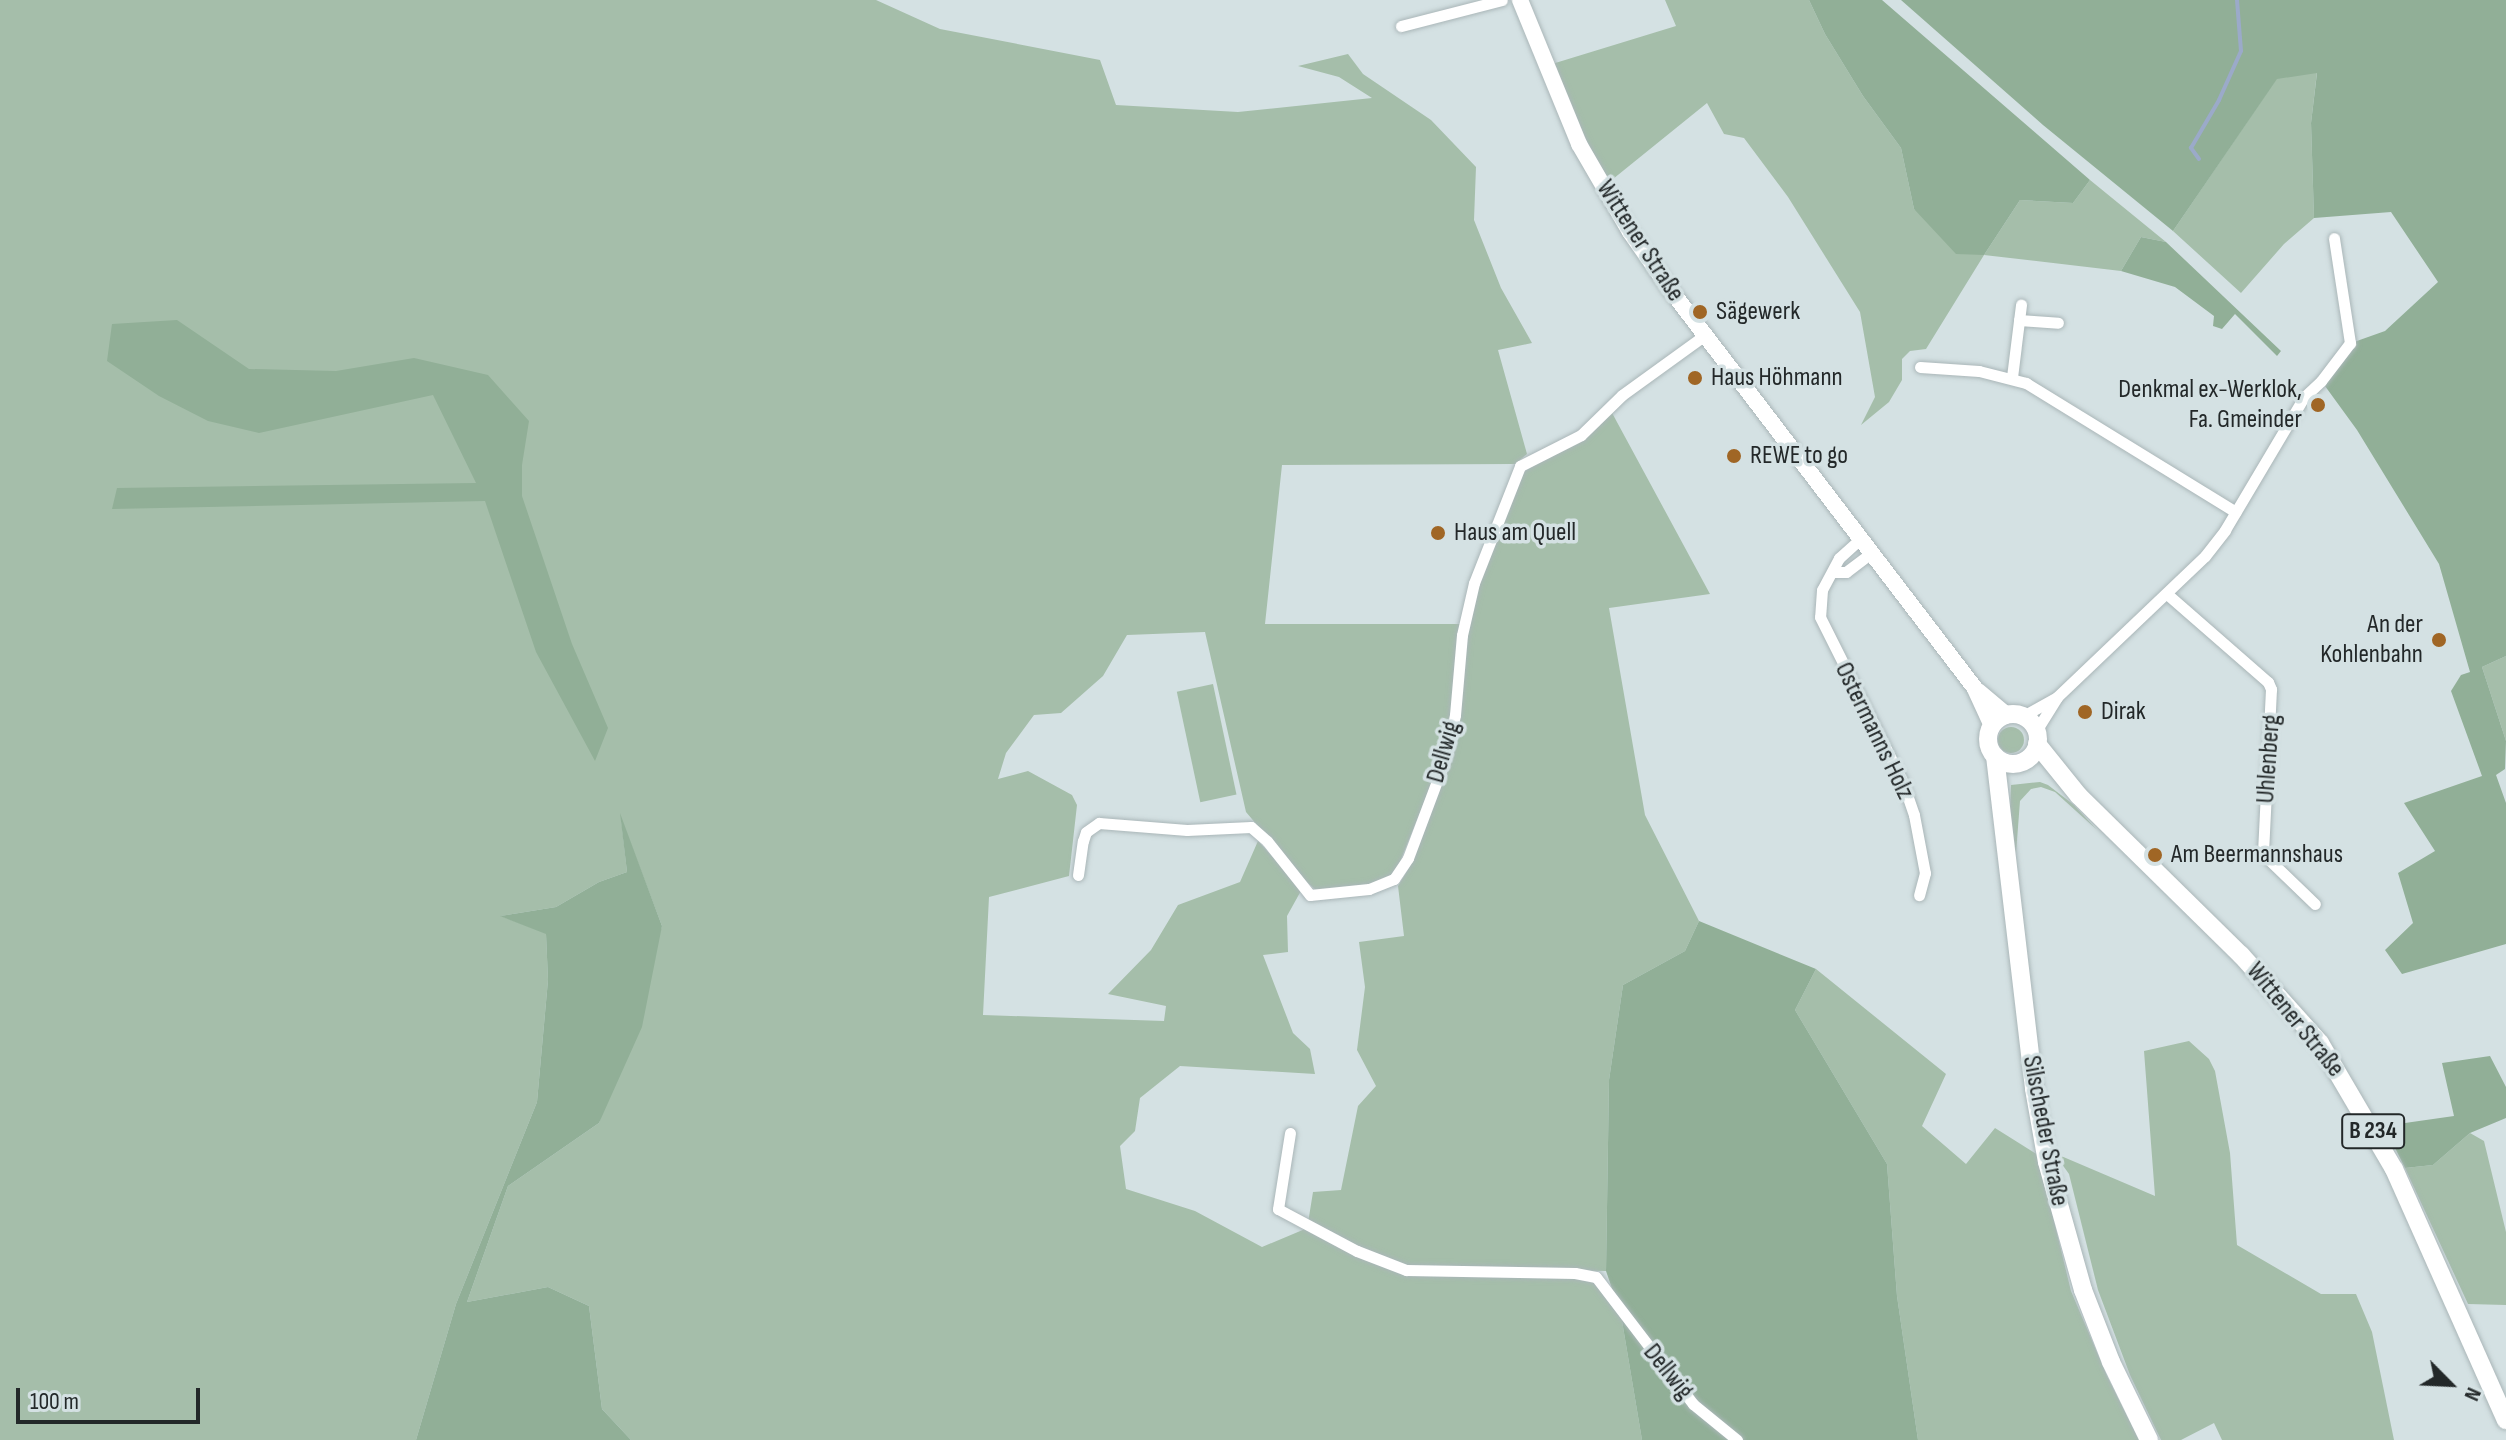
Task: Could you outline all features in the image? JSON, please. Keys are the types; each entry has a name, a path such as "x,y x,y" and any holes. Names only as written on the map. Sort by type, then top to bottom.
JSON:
{"main road":[{"name":"Wittener Straße","path":"1520,0 1559,100 1596,175 1630,232 1859,540 1974,687 2007,719"},
{"path":"2007,719 2036,738 2031,755 2018,763 1995,756 1988,742 2007,719"},
{"name":"Wittener Straße","path":"2036,738 2079,796 2251,964 2320,1043 2394,1169 2506,1420"},
{"name":"Silscheder Straße","path":"1995,756 2034,1089 2047,1162 2083,1290 2111,1362 2149,1440"},
{"name":"Wittener Straße","path":"2018,763 2079,796"},
{"name":"Silscheder Straße","path":"2002,806 2018,763"}],"street":[{"path":"1401,26 1502,0"},
{"path":"2007,719 2057,697 2205,556 2236,512 2304,397 2350,343 2334,238"},
{"path":"2012,377 2021,305"},
{"path":"2019,320 2058,323"},
{"name":"Dellwig","path":"1078,875 1086,832 1099,823 1187,830 1251,827 1274,849 1310,895 1369,889 1394,879 1408,858 1446,757 1455,715 1462,635 1474,583 1520,466 1581,435 1622,395 1705,335"},
{"path":"1920,367 2012,377 2236,512"},
{"name":"Ostermanns Holz","path":"1859,540 1839,558 1820,598 1820,617 1907,794 1921,843 1925,873 1919,895"},
{"path":"1833,572 1846,572 1870,554"},
{"name":"Uhlenberg","path":"2167,594 2271,689 2263,854 2315,904"},
{"path":"2036,738 2057,697"},
{"name":"Dellwig","path":"1290,1133 1278,1209 1357,1251 1406,1270 1575,1273 1596,1277 1693,1404 1737,1440"}],"green space":[{"path":"0,0 876,0 940,29 1100,60 1116,105 1238,112 1372,98 1339,77 1298,66 1348,54 1363,74 1431,120 1476,167 1474,220 1501,288 1532,343 1498,350 1527,454 1515,464 1282,465 1265,624 1461,624 1450,738 1393,879 1371,886 1316,890 1300,876 1246,812 1205,632 1127,635 1103,676 1061,713 1034,715 1006,753 998,779 1028,771 1072,795 1077,805 1069,876 989,897 983,1015 1164,1021 1166,1006 1108,994 1151,950 1178,905 1240,882 1258,841 1302,889 1287,916 1288,952 1263,955 1293,1033 1310,1049 1315,1074 1180,1066 1140,1098 1135,1131 1120,1146 1126,1189 1195,1211 1262,1247 1305,1229 1374,1263 1575,1276 1594,1280 1621,1315 1642,1440 631,1440 602,1409 589,1306 548,1287 467,1302 508,1186 599,1123 662,926 621,818 627,872 599,882 556,907 501,916 546,933 548,980 537,1102 456,1304 416,1440 0,1440"},
{"path":"1665,0 1809,0 1825,34 1863,96 1901,148 1914,209 1984,255 1926,349 1910,351 1902,359 1902,380 1889,402 1861,425 1875,397 1860,312 1788,197 1744,138 1724,134 1707,103 1608,183 1580,127 1552,64 1676,26"},
{"path":"1809,0 1882,0 2090,180 2073,203 2020,200 1984,255 1956,254 1914,209 1901,148 1863,96 1825,34"},
{"path":"1901,0 2506,0 2506,656 2482,667 2506,741 2505,769 2496,775 2506,803 2506,944 2402,974 2385,950 2413,923 2398,873 2435,851 2404,803 2482,776 2451,691 2461,675 2470,672 2439,564 2357,430 2325,386 2354,342 2385,331 2438,282 2391,212 2314,218 2311,123 2317,73 2277,79 2173,231 2043,125"},
{"path":"2317,72 2311,123 2314,218 2284,244 2241,293 2173,231 2277,78"},
{"path":"2090,180 2166,242 2141,237 2121,271 1984,255 2020,200 2073,203"},
{"path":"2141,237 2166,242 2281,351 2277,356 2235,314 2222,329 2213,326 2214,316 2175,287 2121,271"},
{"path":"177,320 249,369 336,371 414,358 488,375 529,421 522,465 522,496 572,644 608,728 595,761 536,652 485,501 112,509 117,488 476,483 433,395 259,433 208,421 159,396 107,361 112,324"},
{"path":"1611,411 1710,594 1609,608 1645,815 1699,921 1685,951 1623,985 1609,1080 1606,1271 1404,1267 1308,1223 1313,1192 1341,1190 1358,1106 1376,1086 1357,1050 1365,987 1359,942 1404,936 1398,886 1409,868 1455,735 1466,641 1480,577 1507,506 1525,471 1586,435"},
{"path":"2506,656 2506,741 2482,667"},
{"path":"1213,684 1236,795 1200,802 1177,692"},
{"path":"2011,727 2020,731 2024,740 2020,749 2011,753 2002,749 1998,740 2002,731"},
{"path":"2040,782 2048,785 2074,805 2096,829 2055,792 2041,787 2031,789 2020,801 2016,853 2010,812 2011,785"},
{"path":"620,813 662,926 642,1027 599,1123 508,1186 467,1302 548,1287 589,1306 602,1409 631,1440 416,1440 456,1304 537,1102 548,980 546,934 500,916 556,907 599,882 627,872"},
{"path":"1699,921 1816,969 1795,1010 1887,1164 1897,1296 1918,1440 1642,1440 1621,1315 1606,1271 1609,1080 1623,985 1685,951"},
{"path":"1816,969 1946,1074 1922,1126 1966,1164 1995,1128 2038,1155 2071,1291 2107,1376 2139,1440 1918,1440 1897,1296 1887,1164 1795,1010"},
{"path":"2189,1041 2209,1059 2215,1071 2230,1153 2237,1245 2321,1294 2356,1294 2372,1332 2394,1440 2222,1440 2214,1423 2181,1440 2161,1440 2130,1375 2098,1290 2069,1174 2054,1153 2155,1196 2144,1051"},
{"path":"2490,1056 2506,1087 2506,1118 2470,1133 2433,1165 2405,1168 2384,1126 2454,1116 2442,1063"},
{"path":"2470,1133 2484,1141 2506,1232 2506,1305 2468,1304 2405,1168 2433,1165"}],"waterway":[{"path":"2199,159 2191,148 2219,100 2241,51 2237,0"}],"place":[{"name":"Sägewerk","path":"1700,312"},
{"name":"Haus Höhmann","path":"1695,378"},
{"name":"Denkmal ex-Werklok, Fa. Gmeinder","path":"2318,405"},
{"name":"REWE to go","path":"1734,456"},
{"name":"Haus am Quell","path":"1438,533"},
{"name":"An der Kohlenbahn","path":"2439,640"},
{"name":"Dirak","path":"2085,712"},
{"name":"Am Beermannshaus","path":"2155,855"}]}
